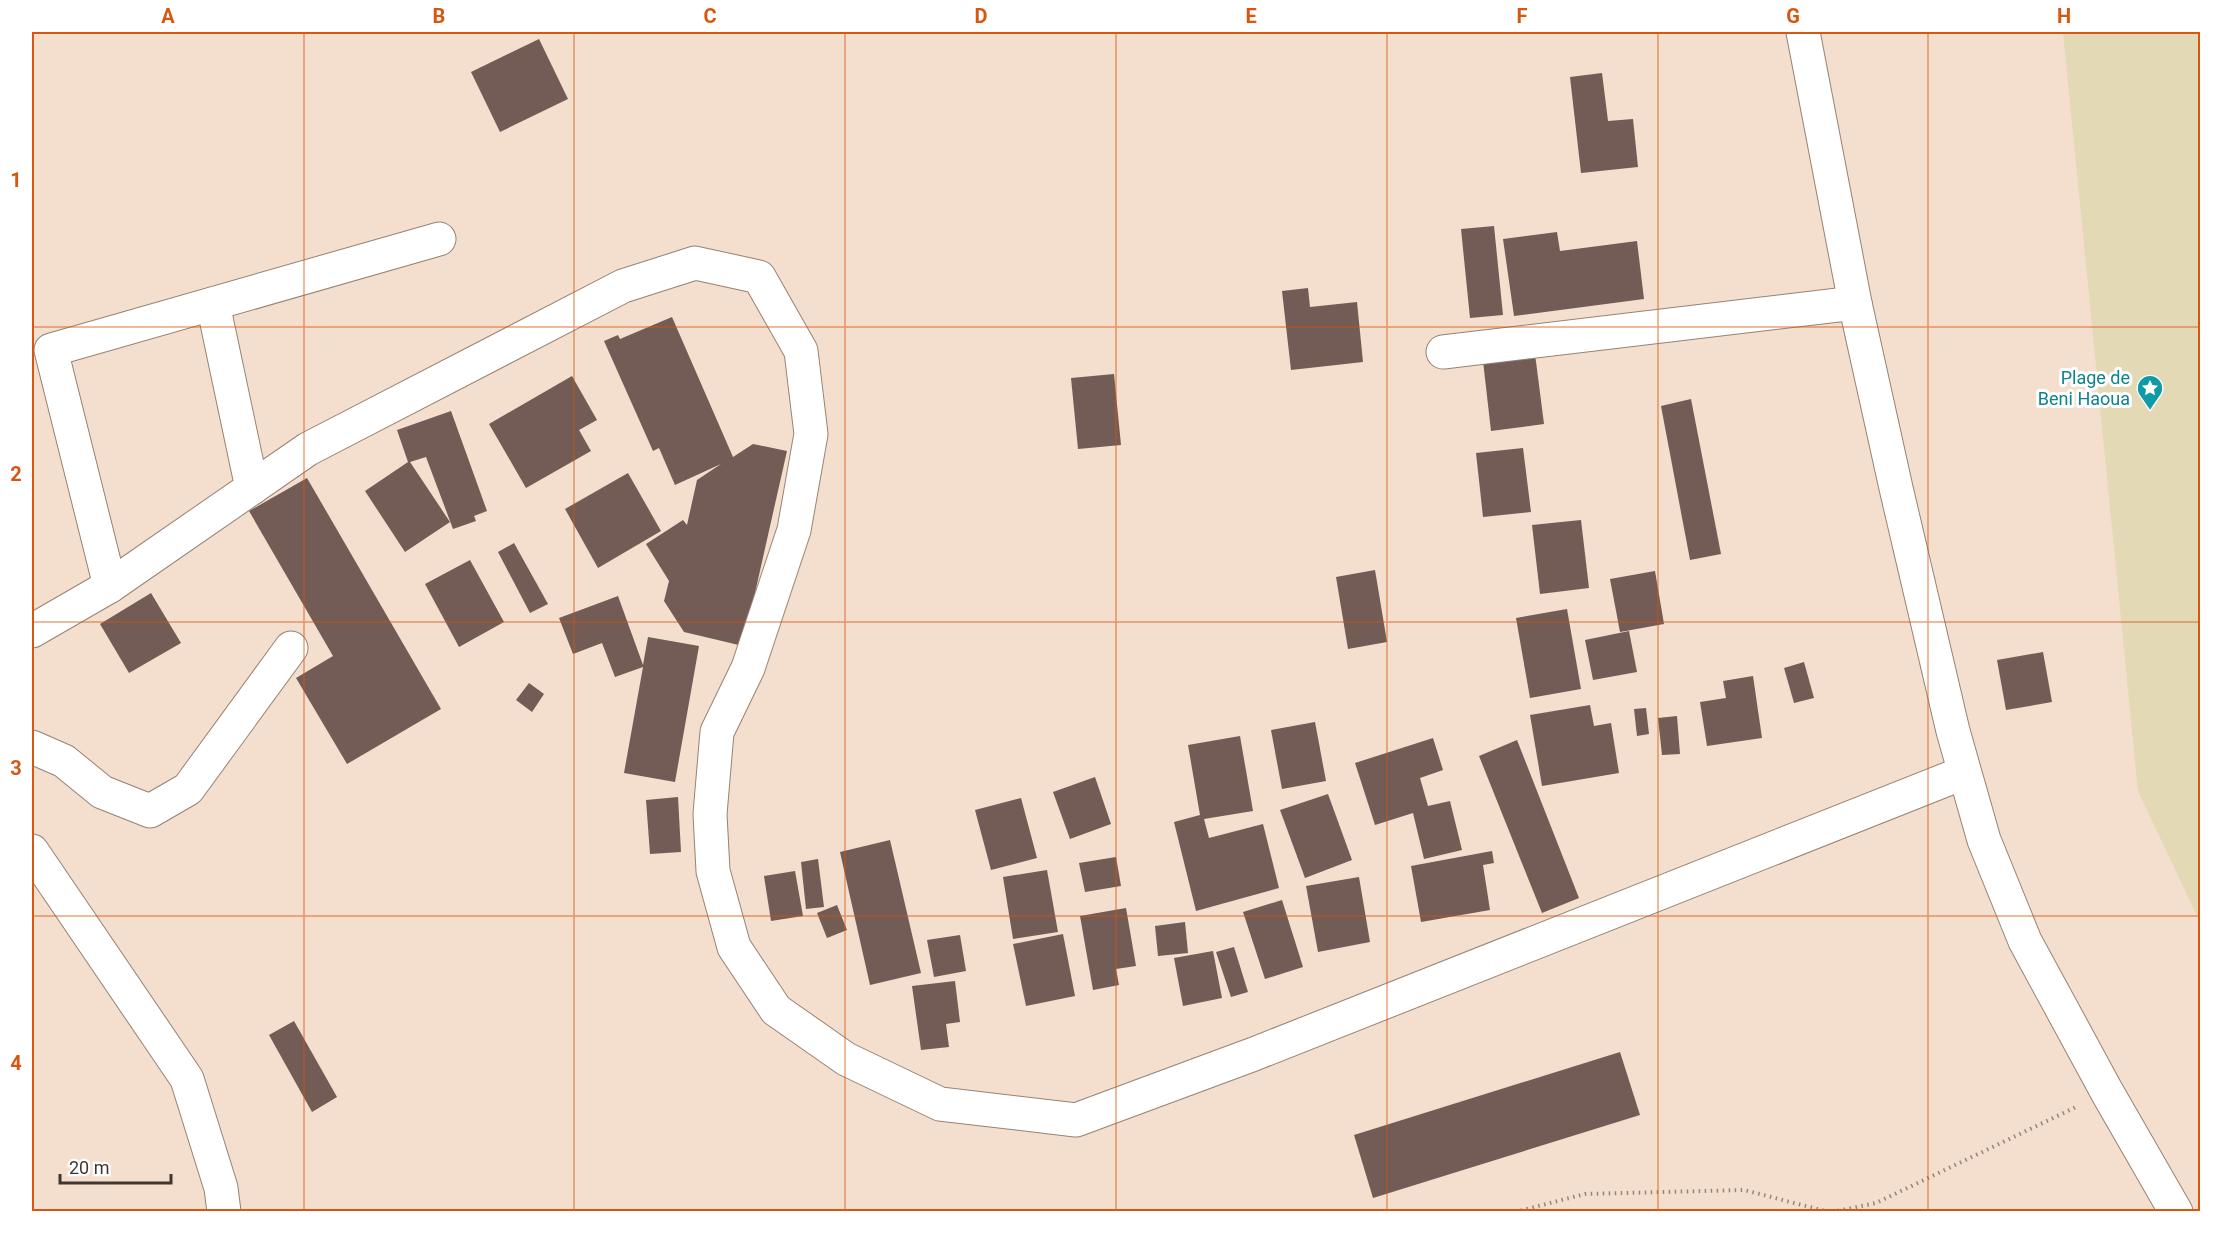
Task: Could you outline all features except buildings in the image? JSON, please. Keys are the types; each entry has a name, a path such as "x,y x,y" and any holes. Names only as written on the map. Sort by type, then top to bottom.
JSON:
{"street":[{"path":"1803,32 1855,303 1963,772 1991,859 2020,930 2107,1092 2176,1212"},
{"path":"111,586 51,350 439,239"},
{"path":"32,631 111,586 308,450 622,286 695,263 759,277 801,351 811,434 794,530 748,668 717,732 710,814 713,872 734,947 776,1010 846,1059 940,1104 1076,1120 1254,1054 1963,772"},
{"path":"1443,352 1855,303"},
{"path":"213,304 252,489"},
{"path":"32,747 64,761 102,792 150,811 188,789 291,648"},
{"path":"32,851 187,1079 221,1188 224,1212"}],"path":[{"path":"1515,1212 1585,1194 1744,1190 1831,1212 1876,1203 2107,1092"}],"sand":[{"name":"Plage de Beni Haoua","path":"2063,32 2200,32 2200,922 2138,791"}],"place":[{"name":"Plage de Beni Haoua","path":"2150,411"}]}
